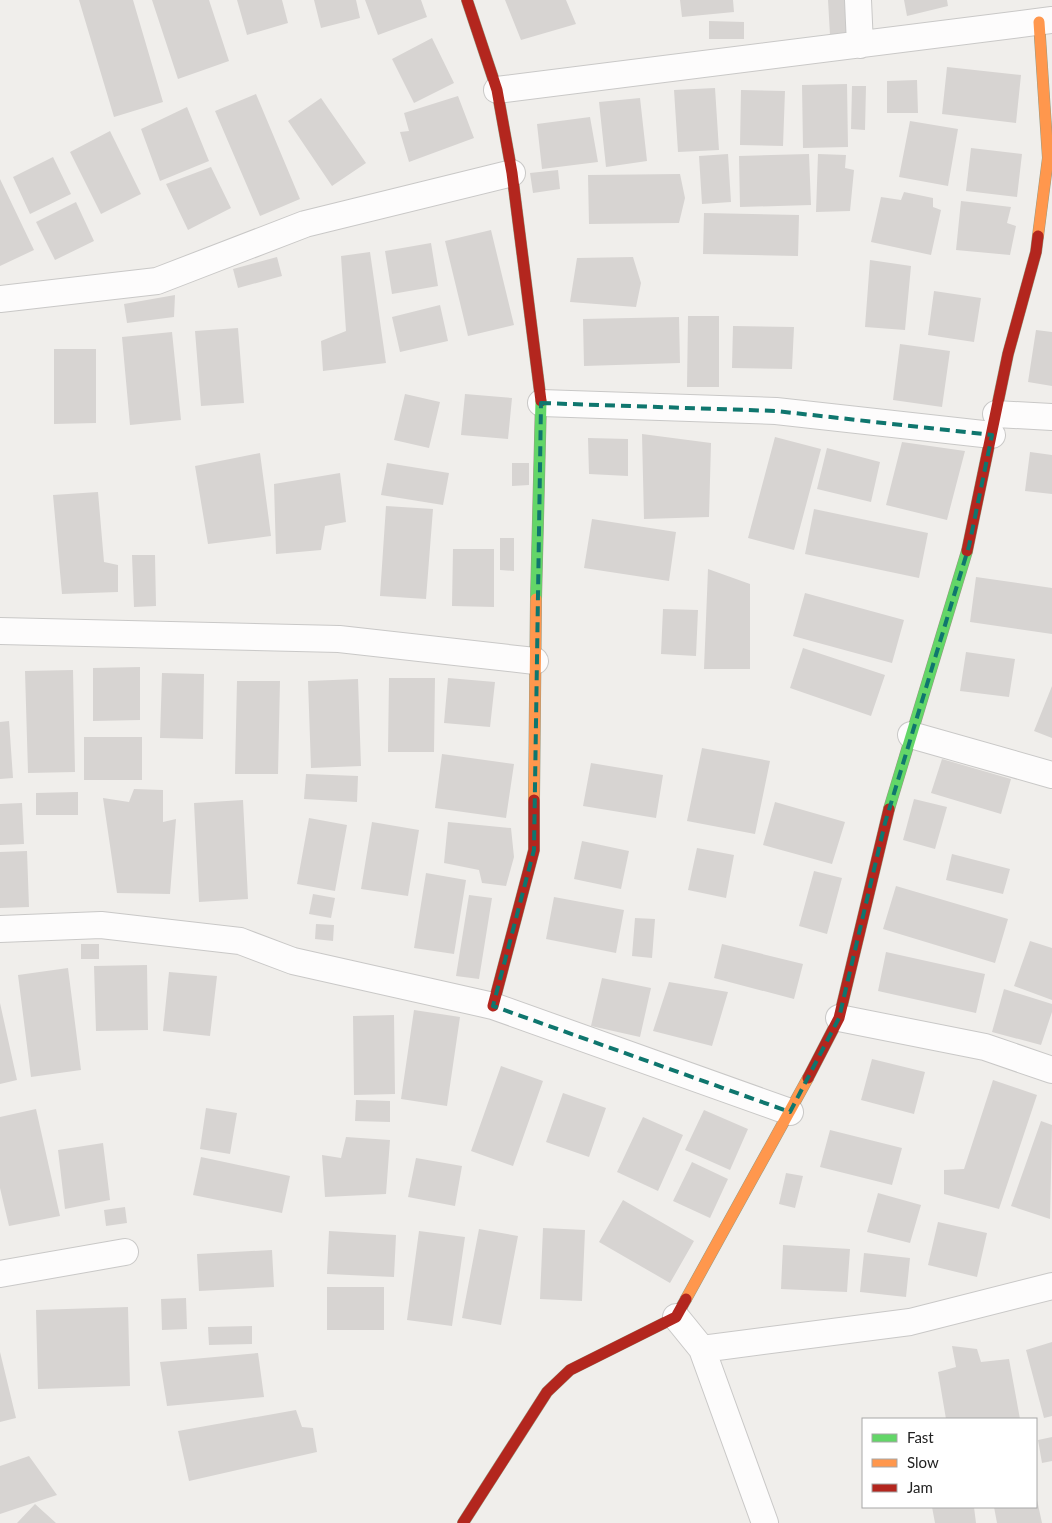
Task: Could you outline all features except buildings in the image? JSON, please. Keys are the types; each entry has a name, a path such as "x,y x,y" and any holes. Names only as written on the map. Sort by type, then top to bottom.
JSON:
{"street":[{"path":"467,0 497,90 512,172 541,403 535,661 534,850 493,1006"},
{"path":"858,0 860,45"},
{"path":"463,1523 527,1421 548,1392 570,1370 598,1354 676,1317 790,1112 838,1018 862,933 885,823 969,546 1008,354 1036,252 1048,158 1046,21 497,90"},
{"path":"0,299 157,281 305,224 512,172"},
{"path":"541,403 776,411 994,425 1052,417"},
{"path":"0,631 339,639 535,661"},
{"path":"911,736 1052,775"},
{"path":"0,929 101,925 240,941 293,961 493,1006 790,1112"},
{"path":"838,1018 984,1047 1052,1070"},
{"path":"0,1274 125,1252"},
{"path":"702,1349 910,1322 1052,1286"},
{"path":"676,1317 702,1349 765,1523"}],"highlighted area":[{"path":"541,403 776,411 992,435 969,546 885,823 839,1018 790,1112 493,1006 534,850"}],"traffic: fast":[{"path":"536,599 541,401"},
{"path":"889,809 967,551"}],"traffic: slow":[{"path":"1038,236 1048,158 1039,22"},
{"path":"534,800 536,599"},
{"path":"686,1299 808,1078"}],"traffic: jam":[{"path":"467,0 497,90 512,173 541,401"},
{"path":"967,551 1008,354 1036,252 1038,236"},
{"path":"493,1006 534,850 534,800"},
{"path":"808,1078 839,1018 889,809"},
{"path":"463,1523 547,1392 570,1370 676,1317 686,1299"}]}
